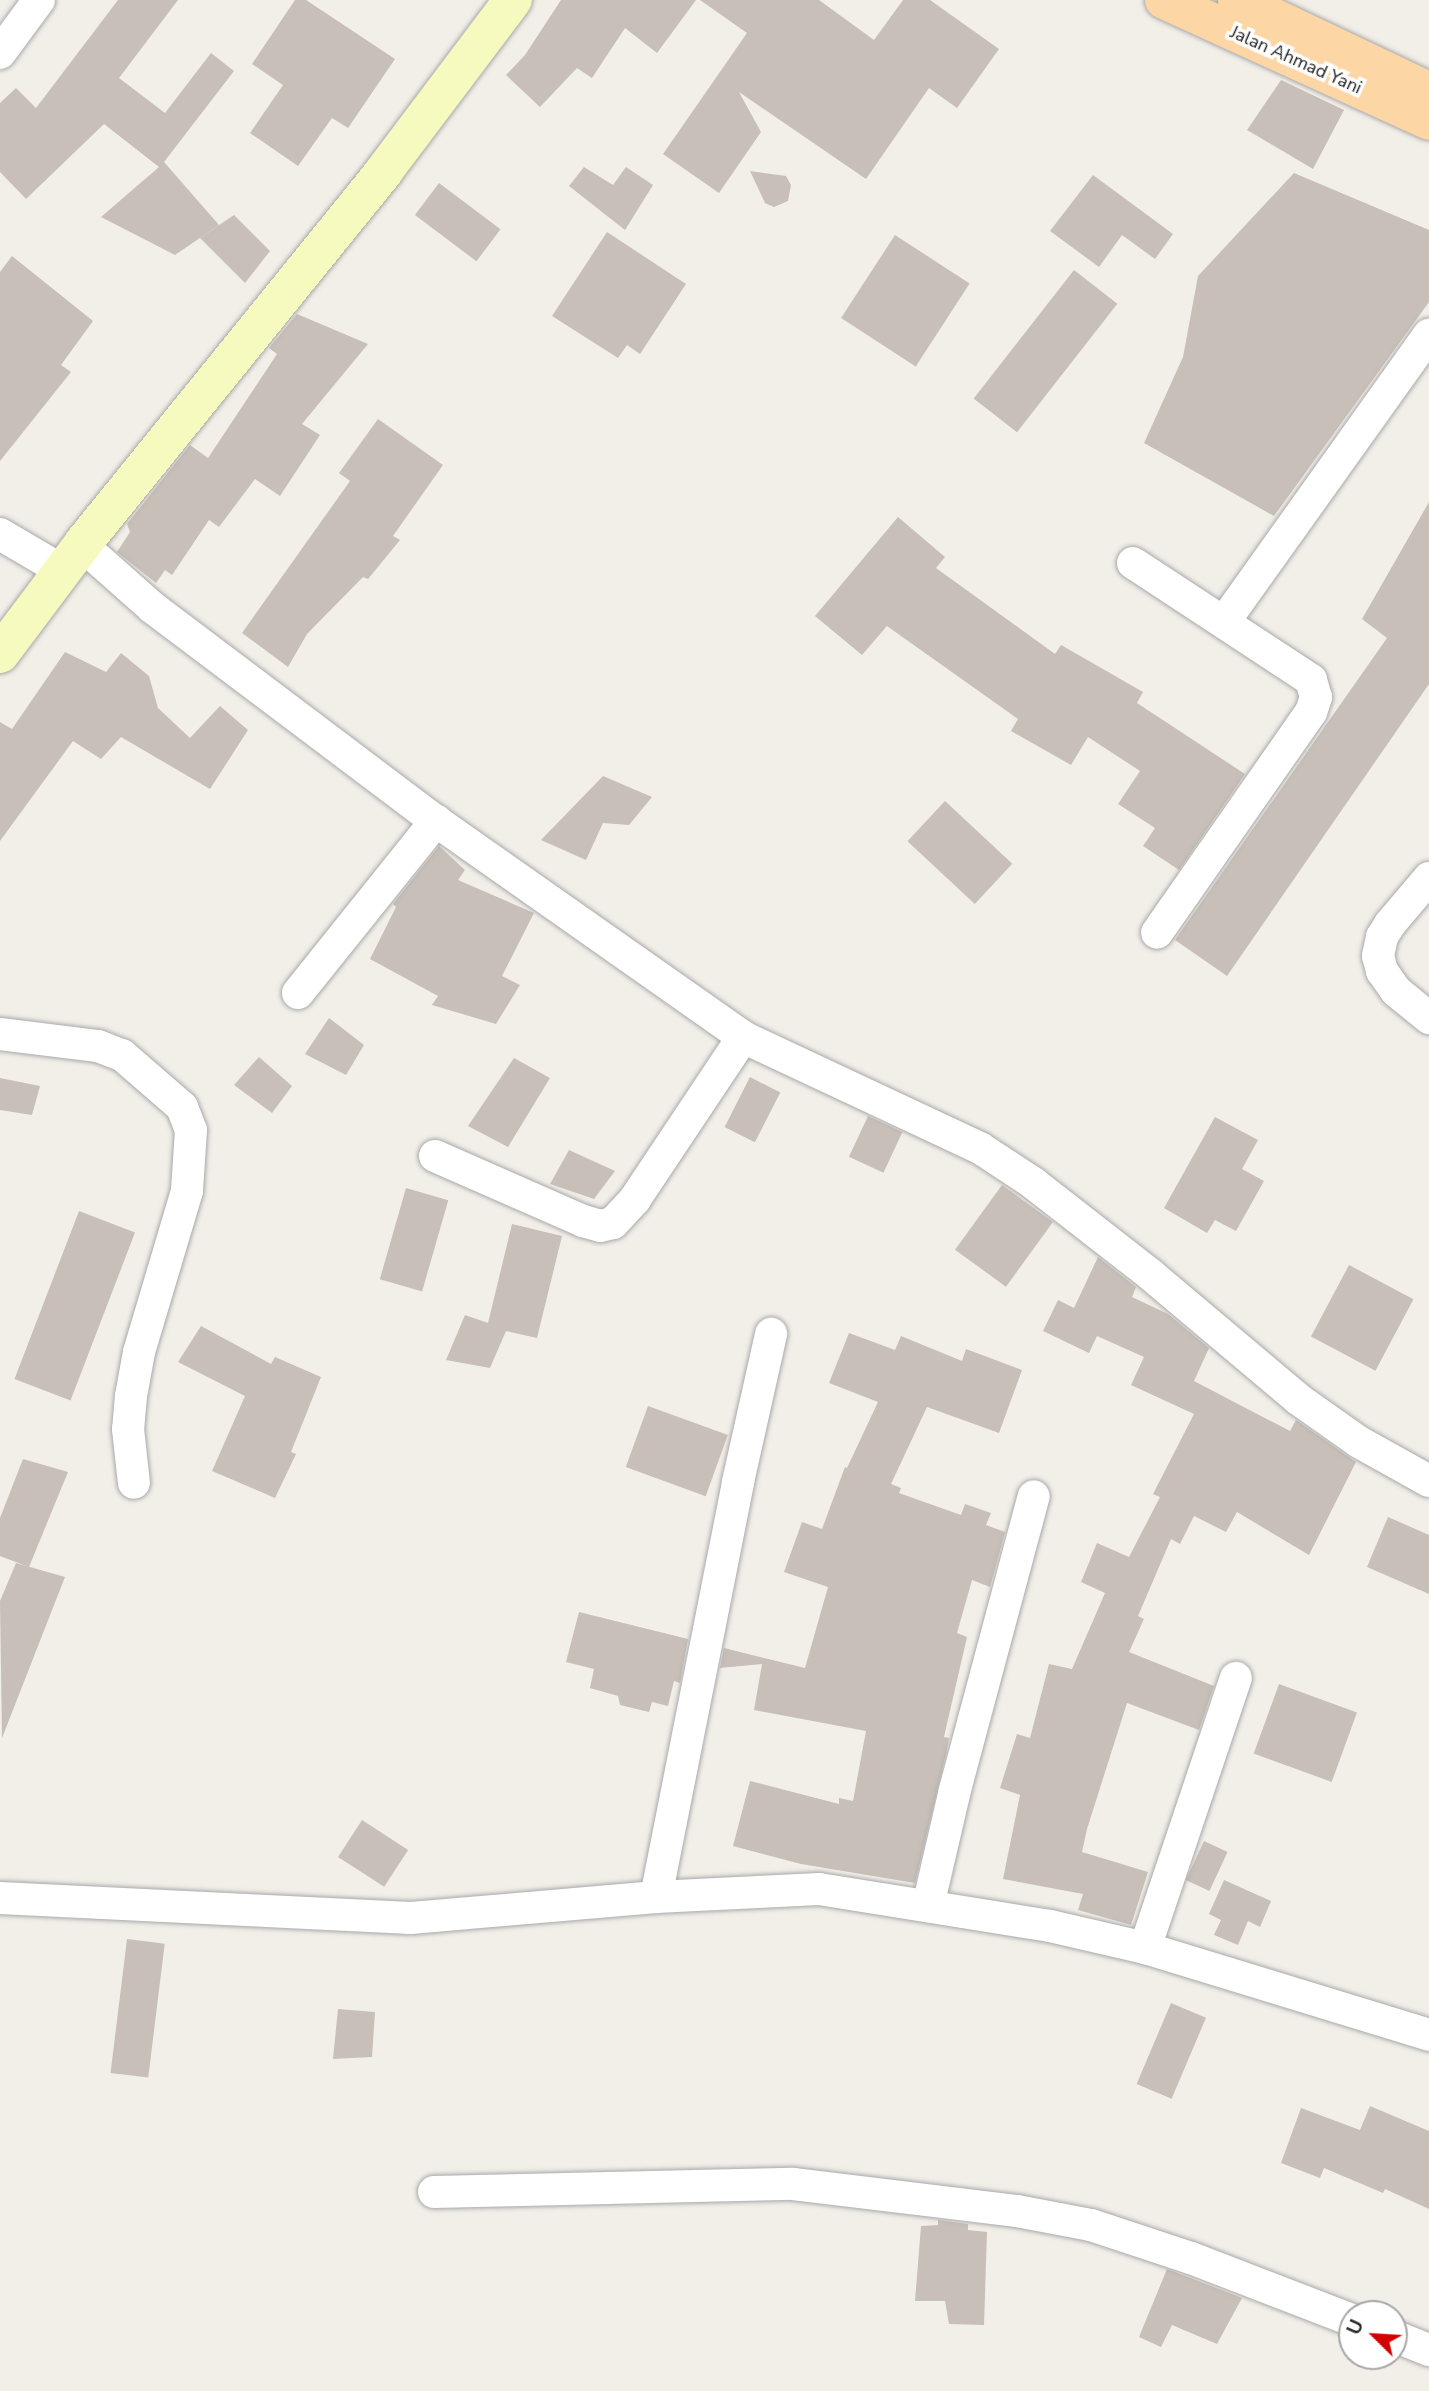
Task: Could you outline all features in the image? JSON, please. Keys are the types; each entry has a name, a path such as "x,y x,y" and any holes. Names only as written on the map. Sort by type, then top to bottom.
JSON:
{"main road":[{"name":"Jalan Ahmad Yani","path":"1164,0 1429,121"},
{"path":"1237,0 1429,91"}],"street":[{"path":"0,53 39,0"},
{"path":"0,654 73,556 384,171 513,0"},
{"path":"1224,622 1429,335"},
{"path":"0,534 73,556 92,554 153,608 436,821 743,1037 916,1116 991,1155 1033,1183 1152,1275 1298,1399 1359,1442 1429,1481"},
{"path":"1133,562 1311,680 1316,697 1311,712 1157,933"},
{"path":"298,993 436,821"},
{"path":"1429,878 1382,937 1378,956 1382,971 1396,991 1429,1018"},
{"path":"0,1034 99,1046 122,1055 182,1107 191,1130 187,1191 139,1352 131,1396 128,1429 134,1483"},
{"path":"435,1156 583,1220 600,1226 613,1223 635,1199 743,1037"},
{"path":"656,1897 738,1482 771,1334"},
{"path":"928,1906 955,1790 1034,1496"},
{"path":"1145,1948 1236,1678"},
{"path":"0,1898 411,1918 656,1897 819,1889 1050,1926 1145,1948 1429,2035"},
{"path":"434,2192 793,2184 1017,2211 1091,2225 1191,2258 1338,2315"},
{"path":"1408,2342 1429,2350"}],"building":[{"path":"118,0 178,0 119,78 165,113 211,53 234,71 164,162 219,225 175,255 101,217 159,167 104,124 26,199 0,172 0,103 16,88 36,108"},
{"path":"295,0 306,0 395,59 348,128 332,118 298,166 250,133 283,85 252,64"},
{"path":"561,0 696,0 657,53 625,28 592,78 577,68 540,107 506,75 525,55"},
{"path":"700,0 819,0 874,40 903,0 930,0 999,49 957,108 929,88 866,179 739,92 761,132 719,193 663,154 747,33"},
{"path":"1281,80 1344,110 1313,169 1247,130"},
{"path":"584,167 613,185 626,167 653,185 625,230 569,186"},
{"path":"750,171 786,176 791,185 788,201 774,207 765,203"},
{"path":"1294,173 1429,230 1429,302 1274,516 1144,443 1183,357 1198,276"},
{"path":"1093,175 1173,234 1155,259 1122,235 1099,267 1050,231"},
{"path":"439,183 500,229 476,261 415,215"},
{"path":"234,215 270,251 245,283 200,238"},
{"path":"607,232 686,284 640,354 627,345 618,358 552,316"},
{"path":"895,235 970,283 916,367 841,318"},
{"path":"12,256 93,321 61,365 71,372 0,461 0,272"},
{"path":"1074,270 1117,304 1017,432 974,398"},
{"path":"297,314 368,344 302,424 320,435 280,496 255,479 219,527 209,520 172,575 165,570 156,583 117,552 130,532 127,524 190,445 208,458 277,354 269,348"},
{"path":"378,419 443,465 393,536 400,540 368,579 363,577 307,634 288,667 242,633 350,481 339,473"},
{"path":"1429,502 1429,684 1227,976 1175,940 1387,638 1362,619"},
{"path":"898,517 945,557 936,568 1055,654 1061,645 1143,692 1137,703 1245,774 1179,870 1143,846 1155,828 1118,804 1140,771 1088,737 1071,765 1011,731 1018,719 887,626 862,655 815,616"},
{"path":"65,652 106,672 121,653 149,676 158,708 190,738 220,706 248,730 210,789 121,737 101,759 73,741 0,841 0,722 12,729"},
{"path":"603,776 652,797 629,825 603,823 586,860 541,840"},
{"path":"945,801 1012,864 975,904 907,841"},
{"path":"439,846 465,870 458,880 534,913 502,976 520,985 496,1024 432,1005 438,996 370,959 396,907 393,904"},
{"path":"329,1018 364,1045 346,1075 305,1054"},
{"path":"259,1057 292,1086 272,1113 234,1085"},
{"path":"514,1058 550,1078 508,1147 468,1126"},
{"path":"750,1077 780,1092 755,1142 725,1127"},
{"path":"0,1078 40,1086 32,1115 0,1110"},
{"path":"868,1116 902,1132 883,1173 849,1157"},
{"path":"1215,1117 1258,1140 1242,1169 1264,1181 1236,1231 1215,1220 1207,1233 1164,1208"},
{"path":"569,1150 615,1171 594,1199 550,1184"},
{"path":"1002,1185 1053,1222 1006,1287 955,1250"},
{"path":"406,1188 448,1200 422,1291 380,1279"},
{"path":"79,1211 135,1233 71,1401 14,1379"},
{"path":"512,1224 562,1236 537,1338 506,1331 490,1368 446,1360 465,1315 488,1323"},
{"path":"1098,1257 1136,1287 1132,1297 1168,1314 1209,1348 1194,1381 1290,1431 1296,1420 1356,1462 1309,1555 1237,1512 1226,1532 1194,1516 1180,1544 1171,1539 1138,1616 1144,1619 1129,1652 1214,1686 1199,1730 1127,1703 1082,1852 1148,1872 1131,1925 1078,1910 1083,1894 1003,1879 1020,1795 1000,1788 1017,1734 1030,1738 1049,1664 1072,1669 1105,1593 1081,1582 1097,1543 1129,1557 1160,1497 1153,1494 1194,1414 1131,1385 1144,1357 1097,1336 1089,1353 1043,1331 1058,1300 1074,1308"},
{"path":"1349,1265 1413,1299 1375,1371 1311,1337"},
{"path":"201,1326 271,1364 275,1357 321,1377 291,1452 296,1454 275,1498 212,1471 245,1396 178,1362"},
{"path":"849,1333 895,1350 901,1336 962,1361 966,1349 1022,1370 999,1433 927,1407 891,1484 901,1488 899,1493 961,1515 965,1504 991,1513 986,1525 1005,1532 990,1587 972,1580 957,1633 967,1637 944,1737 949,1738 946,1754 915,1883 801,1864 733,1846 750,1781 839,1804 839,1798 853,1801 866,1731 754,1710 762,1664 720,1668 724,1648 805,1668 828,1587 784,1572 802,1522 822,1529 845,1467 847,1468 878,1402 829,1383"},
{"path":"648,1406 728,1435 706,1496 626,1467"},
{"path":"23,1459 68,1472 29,1567 0,1556 0,1518"},
{"path":"1388,1517 1429,1535 1429,1594 1367,1567"},
{"path":"16,1563 65,1577 2,1738 0,1601"},
{"path":"579,1612 688,1639 680,1683 674,1681 668,1706 652,1702 649,1712 620,1705 618,1696 590,1688 594,1669 566,1662"},
{"path":"1279,1684 1357,1712 1332,1782 1254,1754"},
{"path":"362,1820 408,1850 384,1887 338,1857"},
{"path":"1204,1841 1228,1852 1209,1891 1186,1880"},
{"path":"1224,1880 1271,1901 1260,1927 1248,1921 1238,1945 1214,1935 1221,1920 1209,1914"},
{"path":"127,1939 165,1944 148,2078 111,2073"},
{"path":"1171,2003 1206,2018 1172,2099 1137,2084"},
{"path":"338,2009 375,2012 372,2057 333,2059"},
{"path":"1370,2106 1429,2131 1429,2209 1385,2189 1383,2193 1324,2168 1320,2178 1281,2163 1301,2108 1360,2130"},
{"path":"938,2220 968,2224 968,2230 987,2232 984,2325 949,2324 945,2301 915,2301 921,2226 938,2225"},
{"path":"1167,2269 1242,2298 1217,2344 1172,2325 1161,2347 1139,2337"}]}
